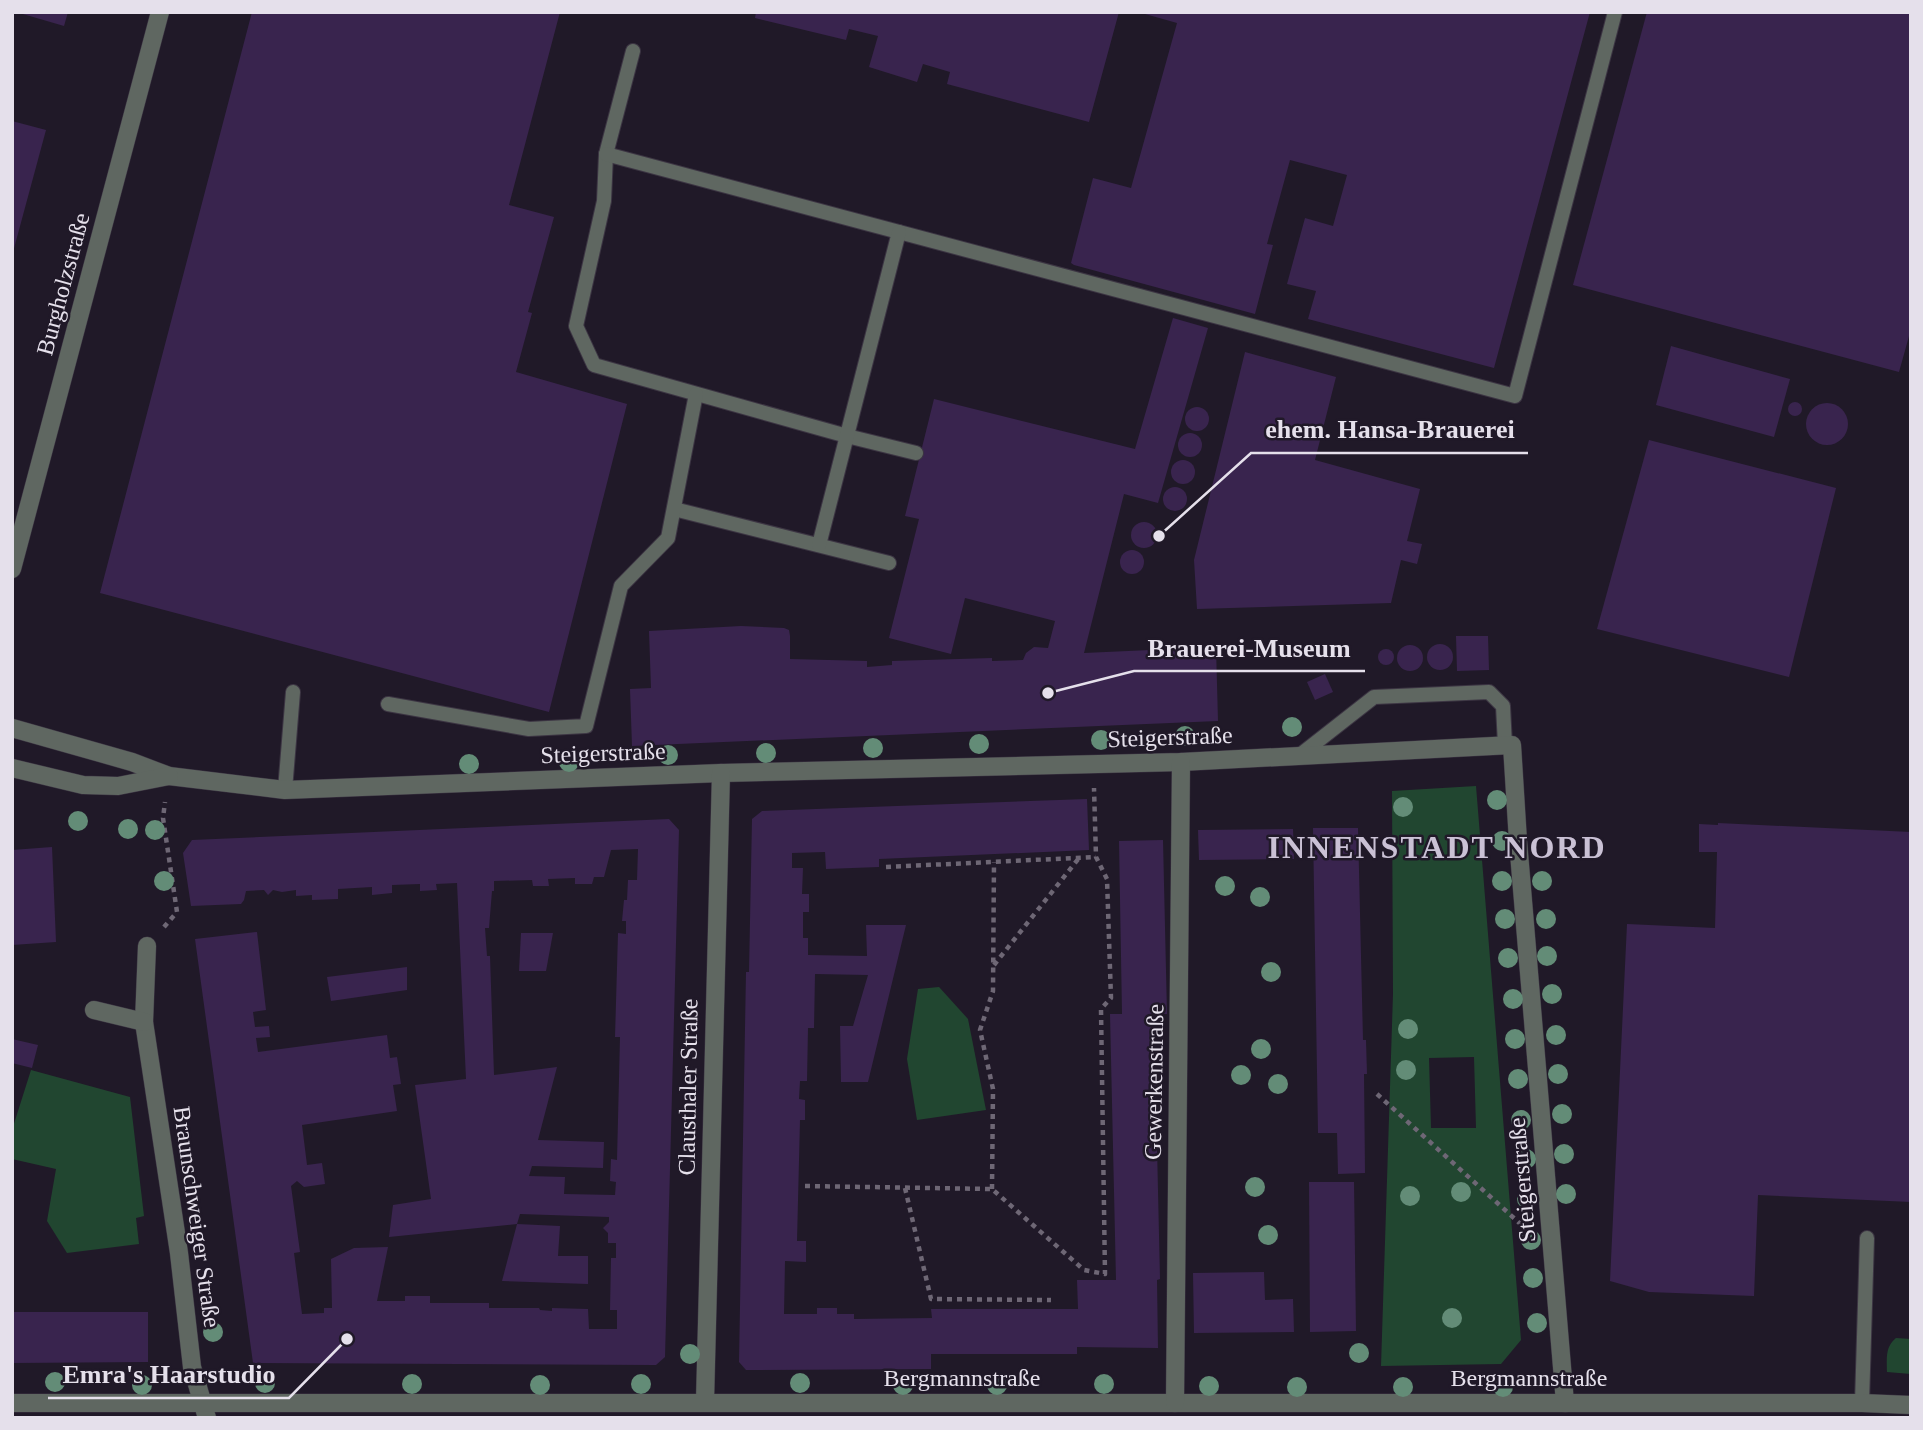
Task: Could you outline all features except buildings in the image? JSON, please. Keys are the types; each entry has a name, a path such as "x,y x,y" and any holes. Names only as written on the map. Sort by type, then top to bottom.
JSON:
{"street":[{"name":"Burgholzstraße","path":"12,569 160,12"},
{"name":"Steigerstraße","path":"12,728 132,762 169,776 285,790 721,773 1181,762 1512,745 1564,1403"},
{"name":"Gewerkenstraße","path":"1175,1403 1181,762"},
{"name":"Steigerstraße","path":"12,768 83,785 118,786 169,776"},
{"name":"Clausthaler Straße","path":"705,1402 721,773"},
{"name":"Braunschweiger Straße","path":"147,946 144,1022 179,1253 192,1367 205,1411"},
{"path":"94,1010 144,1022"},
{"name":"Bergmannstraße","path":"12,1403 205,1411 683,1410 705,1402 1911,1405"}],"lane":[{"path":"606,154 1514,396 1615,12"},
{"path":"634,51 606,154 604,201 576,326 594,365 916,453"},
{"path":"819,545 899,232"},
{"path":"388,704 529,729 586,726 621,586 668,538 696,394"},
{"path":"674,509 889,563"},
{"path":"285,790 293,692"},
{"path":"1300,755 1374,697 1385,696 1489,692 1503,706 1505,744"},
{"path":"1862,1403 1867,1238"}],"path":[{"path":"805,1186 992,1189 1084,1270 1105,1274 1101,1009 1111,998 1107,879 1096,857 1094,787"},
{"path":"147,946 177,912 163,818 165,803"},
{"path":"886,867 1096,857"},
{"path":"993,966 1079,858"},
{"path":"992,1189 993,1090 979,1030 993,990 994,862"},
{"path":"1377,1094 1524,1229"},
{"path":"905,1188 931,1300 1051,1300"}],"green space":[{"path":"1476,786 1521,1340 1501,1364 1381,1366 1393,994 1392,791","holes":["1474,1057 1476,1128 1431,1128 1429,1058"]},
{"path":"939,987 968,1019 986,1110 917,1120 907,1059 918,989"},
{"path":"31,1070 130,1097 144,1216 136,1218 139,1244 67,1253 47,1221 56,1169 12,1159 12,1130"},
{"path":"1896,1338 1911,1339 1911,1374 1887,1372 1888,1349"}],"place":[{"name":"ehem. Hansa-Brauerei","path":"1159,536"},
{"name":"Brauerei-Museum","path":"1048,693"},
{"name":"Emra's Haarstudio","path":"347,1339"}],"district":[{"name":"INNENSTADT NORD","path":"1437,847"}]}
